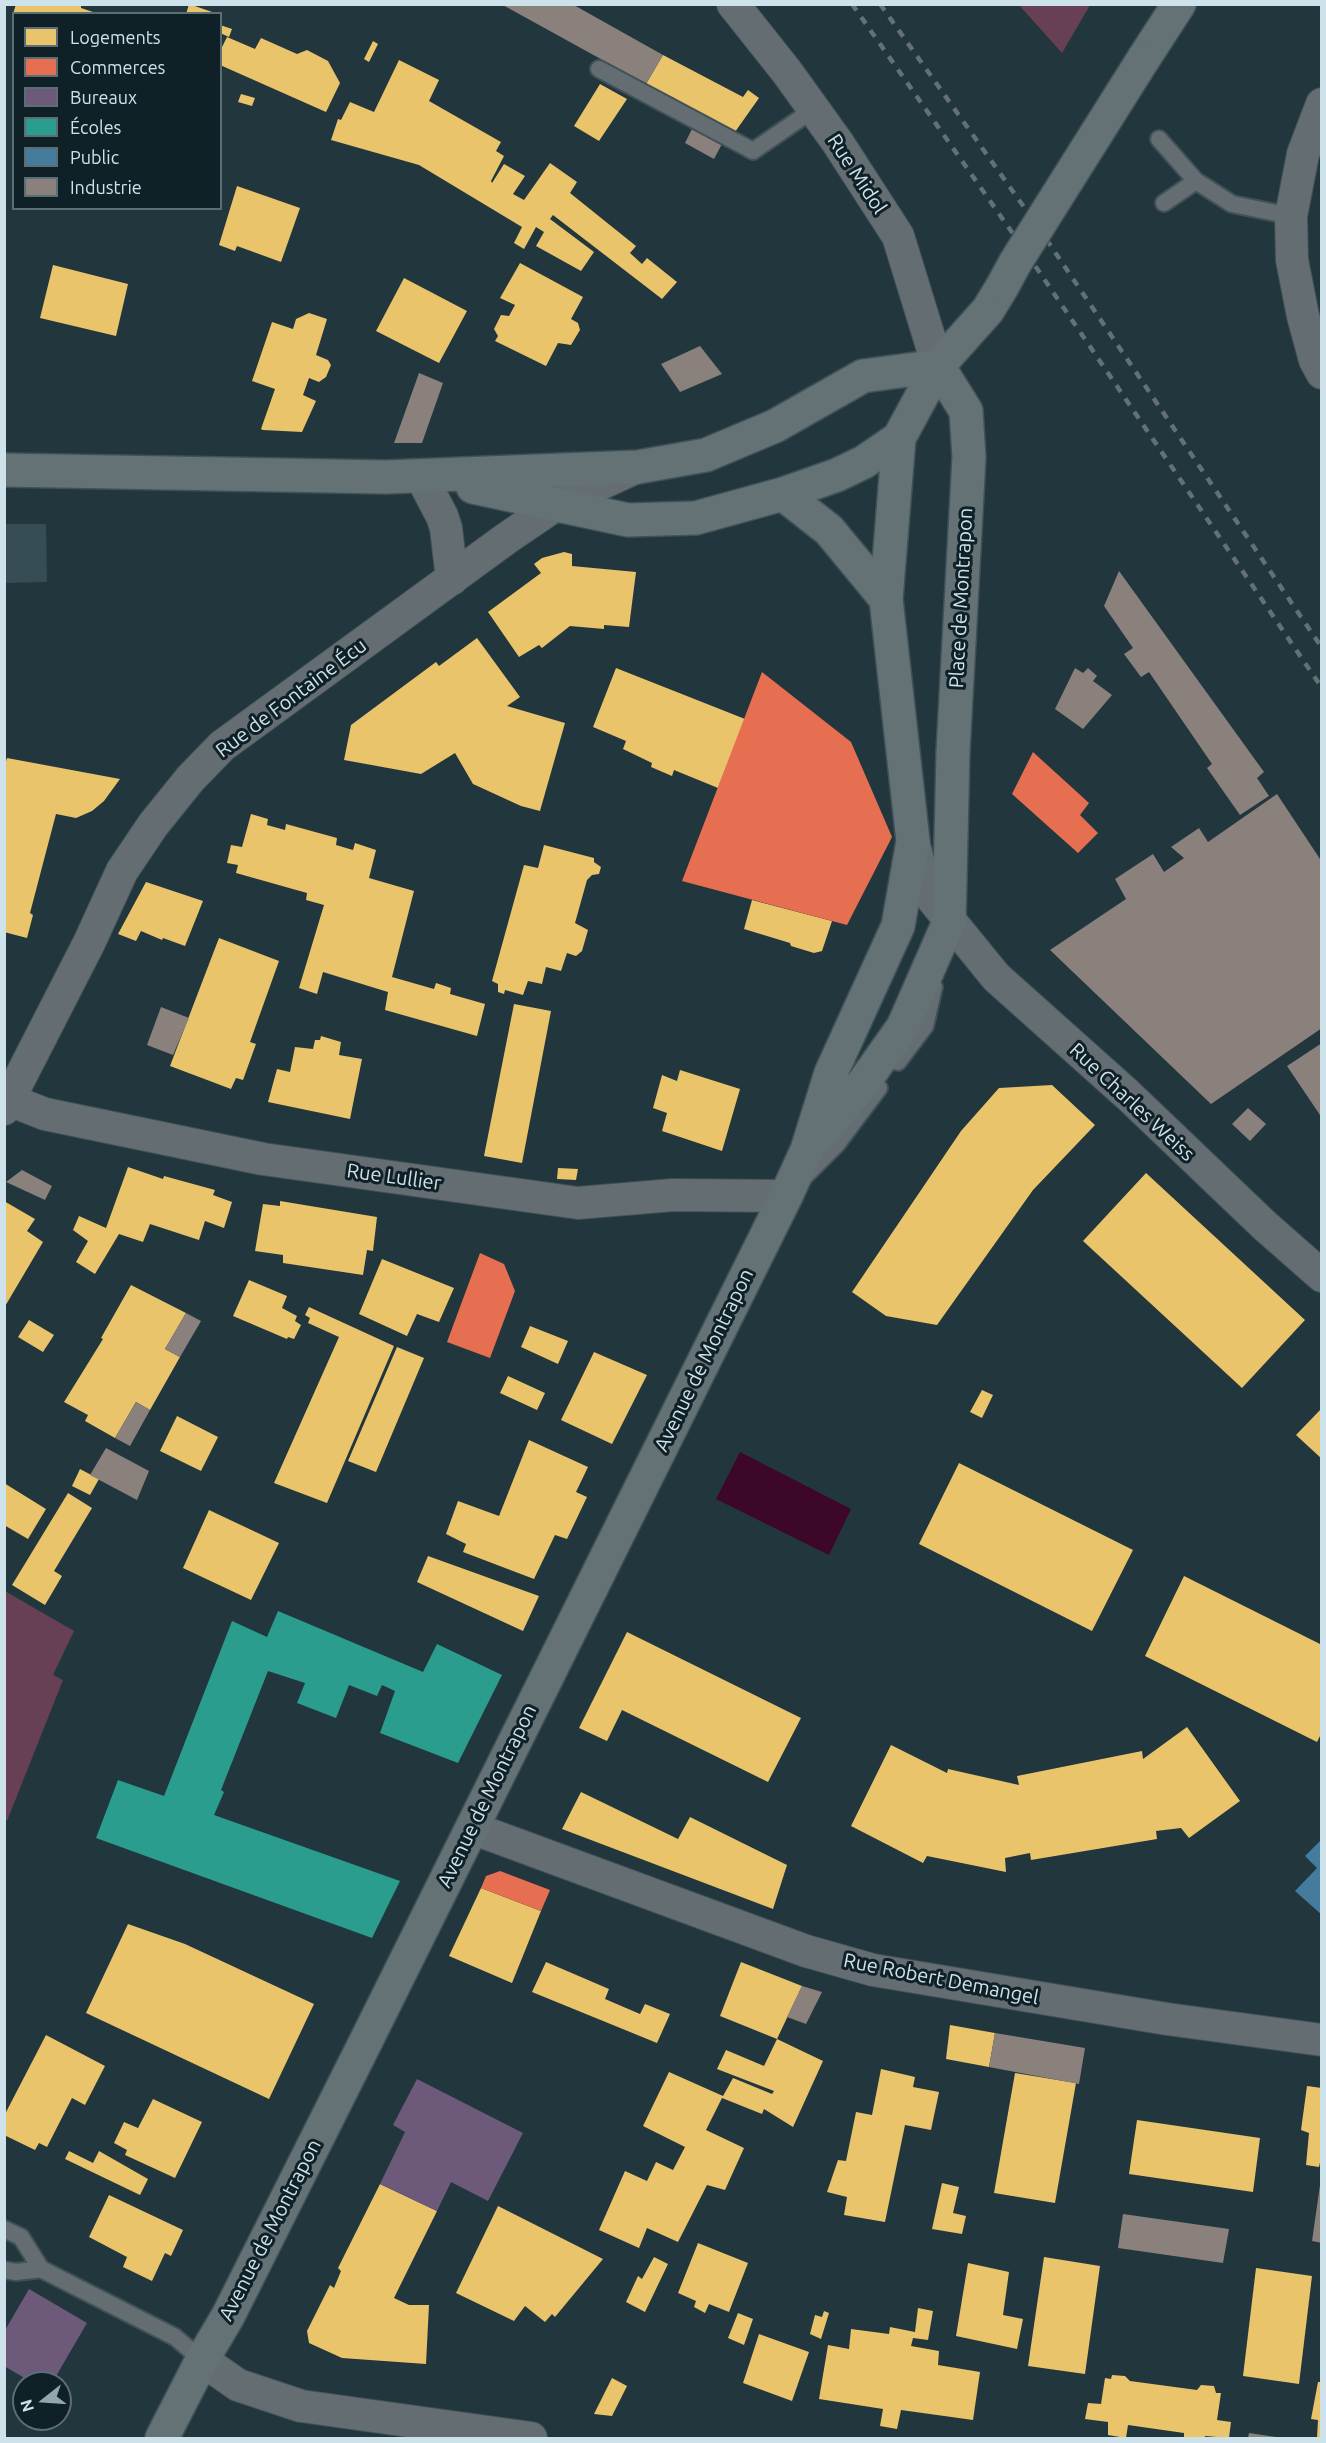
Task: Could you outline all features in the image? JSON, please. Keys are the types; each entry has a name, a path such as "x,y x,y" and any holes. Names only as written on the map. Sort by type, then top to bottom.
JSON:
{"street":[{"name":"Rue Midol","path":"733,4 814,109 898,236 938,366"},
{"path":"913,841 886,599 899,438 938,366 988,310 1015,263 1179,4"},
{"path":"1322,104 1304,154 1290,216 1292,260 1303,316 1315,360 1322,373"},
{"path":"4,470 421,476 638,467 706,455 775,426 863,376 938,366"},
{"name":"Place de Montrapon","path":"938,366 966,411 969,457 953,752 949,922"},
{"path":"421,476 628,520 696,518 783,494 837,476 864,462 899,438"},
{"name":"Rue de Fontaine Écu","path":"6,1102 89,943 122,871 153,825 190,779 222,746 507,538 558,504 638,467"},
{"path":"421,476 446,528 452,579"},
{"path":"783,494 829,530 886,599"},
{"name":"Rue Charles Weiss","path":"913,841 926,891 996,977 1128,1095 1264,1225 1322,1276"},
{"name":"Avenue de Montrapon","path":"162,2439 202,2360 228,2316 786,1196 807,1150 831,1073 897,926 913,841"},
{"name":"Avenue de Montrapon","path":"807,1150 864,1082 903,1027 949,922"},
{"name":"Rue Lullier","path":"6,1102 45,1114 263,1159 578,1203 673,1195 786,1196"},
{"name":"Rue Robert Demangel","path":"472,1828 806,1951 873,1970 1167,2019 1322,2040"},
{"path":"202,2360 238,2385 301,2406 531,2439"}],"lane":[{"path":"599,69 753,151 814,109"},
{"path":"1159,139 1196,181 1232,204 1290,216"},
{"path":"1164,203 1196,181"},
{"path":"786,1196 837,1144 925,1026 949,922"},
{"path":"4,2229 21,2237 41,2269 175,2337 202,2360"},
{"path":"4,2270 16,2272 41,2269"}],"shaded area":[{"path":"1019,5 1090,5 1062,53"},
{"path":"740,1452 851,1509 829,1555 716,1499"},
{"path":"5,1591 74,1631 53,1675 63,1680 7,1821 4,1820"}],"building: Logements":[{"path":"16,4 81,4 81,8 93,12 14,12"},
{"path":"189,4 212,12 187,12"},
{"path":"222,26 232,29 229,37 222,34"},
{"path":"227,37 255,49 261,38 297,54 307,50 328,61 340,83 326,112 222,66 222,47"},
{"path":"373,41 378,44 369,62 364,59"},
{"path":"663,55 743,97 748,90 759,98 735,132 646,84"},
{"path":"399,60 439,80 429,101 501,142 496,151 504,156 492,183 504,164 525,176 513,194 524,200 550,163 577,182 570,193 636,246 630,253 642,264 647,258 677,282 662,299 553,215 550,219 594,252 581,271 536,246 544,232 536,227 524,249 514,243 522,227 419,165 331,140 338,119 341,120 350,102 374,112"},
{"path":"600,84 627,99 599,141 574,126"},
{"path":"241,94 255,98 252,106 238,102"},
{"path":"237,186 300,208 281,262 237,246 235,251 219,245"},
{"path":"520,263 583,297 571,319 578,323 580,330 571,345 558,343 546,366 495,341 498,336 494,329 501,315 509,316 515,305 500,298"},
{"path":"53,265 128,284 116,336 40,318"},
{"path":"404,278 467,311 439,363 376,331"},
{"path":"309,313 327,319 316,355 328,360 331,365 326,377 319,382 309,378 303,395 316,401 302,432 263,430 261,429 275,389 252,381 272,322 293,329 296,319"},
{"path":"564,552 572,554 572,566 636,572 629,627 604,625 604,629 570,626 542,648 539,645 519,657 488,612 541,573 534,564 542,558"},
{"path":"477,638 520,697 507,706 565,723 540,811 521,806 473,784 455,753 421,774 344,760 351,725 436,662 439,666"},
{"path":"616,668 745,719 718,788 674,770 672,776 651,767 652,763 623,749 626,741 593,727"},
{"path":"7,758 120,779 104,801 92,811 76,818 56,814 30,913 33,915 27,938 4,932 4,768"},
{"path":"251,814 268,819 267,825 285,830 286,824 337,838 336,845 353,850 355,843 376,850 369,878 414,891 392,977 434,989 436,983 451,988 450,994 485,1004 477,1036 385,1010 388,992 323,972 317,994 299,988 324,905 306,900 307,893 236,873 238,865 227,863 231,845 242,847"},
{"path":"544,845 594,858 594,862 601,867 599,874 592,875 587,880 575,923 588,930 582,951 576,956 567,953 561,971 546,967 542,984 528,981 523,995 505,990 504,994 498,992 498,984 492,981 524,865 538,868"},
{"path":"146,882 203,901 185,946 141,931 136,941 118,934"},
{"path":"752,900 832,921 822,951 814,953 744,929"},
{"path":"219,938 279,961 250,1042 256,1044 243,1080 236,1078 231,1089 170,1066"},
{"path":"514,1004 551,1011 522,1163 484,1156"},
{"path":"321,1036 341,1042 339,1055 362,1059 350,1119 268,1102 277,1069 290,1072 295,1047 313,1049 315,1040 320,1040"},
{"path":"680,1070 740,1089 722,1151 662,1131 667,1113 653,1108 662,1075 677,1081"},
{"path":"1052,1085 1095,1125 1033,1190 937,1325 886,1316 852,1292 961,1131 999,1088"},
{"path":"128,1167 163,1179 164,1176 215,1190 213,1195 232,1202 224,1228 205,1221 199,1240 150,1224 143,1242 119,1234 95,1274 76,1262 88,1241 73,1230 79,1216 106,1228"},
{"path":"558,1168 578,1169 576,1180 557,1179"},
{"path":"1146,1173 1305,1320 1242,1388 1083,1241"},
{"path":"4,1201 35,1219 27,1231 43,1242 4,1308"},
{"path":"280,1201 377,1217 373,1251 367,1250 363,1275 283,1263 283,1255 255,1251 263,1204 280,1206"},
{"path":"382,1259 454,1288 439,1322 417,1314 407,1336 359,1314"},
{"path":"249,1280 287,1296 282,1308 297,1316 295,1321 301,1325 294,1339 288,1337 287,1339 233,1316"},
{"path":"131,1285 186,1313 165,1349 180,1357 150,1410 136,1402 115,1438 85,1421 88,1415 64,1402 103,1339 101,1338"},
{"path":"309,1307 394,1346 327,1503 274,1483 339,1337 308,1323 310,1318 305,1315"},
{"path":"29,1320 54,1335 43,1352 18,1337"},
{"path":"530,1326 568,1341 558,1364 521,1347"},
{"path":"397,1347 424,1358 376,1472 348,1461"},
{"path":"594,1352 647,1375 612,1444 561,1420"},
{"path":"508,1376 545,1393 537,1410 500,1393"},
{"path":"982,1390 993,1395 982,1418 970,1412"},
{"path":"1322,1408 1322,1459 1296,1435"},
{"path":"177,1416 218,1437 201,1471 160,1451"},
{"path":"529,1440 588,1467 576,1492 587,1497 567,1539 555,1535 534,1579 463,1552 466,1544 446,1534 458,1501 499,1516"},
{"path":"959,1463 1133,1550 1092,1631 919,1544"},
{"path":"80,1469 99,1479 90,1495 72,1486"},
{"path":"4,1483 46,1509 28,1539 4,1525"},
{"path":"68,1493 92,1508 54,1571 62,1576 45,1605 12,1585"},
{"path":"209,1510 279,1543 251,1600 183,1568"},
{"path":"428,1556 539,1596 523,1631 417,1582"},
{"path":"1184,1576 1322,1645 1322,1732 1317,1742 1145,1656"},
{"path":"627,1632 801,1718 768,1782 622,1710 607,1741 579,1728"},
{"path":"1187,1727 1240,1801 1189,1838 1181,1828 1156,1831 1157,1839 1031,1860 1030,1853 1005,1858 1006,1872 927,1856 923,1863 851,1826 891,1745 947,1773 948,1769 1019,1785 1017,1776 1142,1751 1143,1759"},
{"path":"581,1792 678,1839 690,1817 787,1865 773,1909 562,1829"},
{"path":"481,1888 541,1911 512,1983 449,1956"},
{"path":"128,1924 185,1944 314,2004 269,2099 86,2013"},
{"path":"546,1962 609,1989 605,1999 640,2014 645,2004 670,2014 657,2043 532,1992"},
{"path":"741,1962 802,1986 777,2039 720,2016"},
{"path":"950,2025 995,2033 989,2067 946,2059"},
{"path":"46,2035 105,2066 85,2105 72,2098 47,2147 39,2143 35,2150 4,2135 4,2116"},
{"path":"777,2039 823,2061 793,2127 764,2109 762,2114 722,2098 706,2130 744,2148 725,2190 707,2185 678,2242 647,2228 639,2248 599,2230 625,2171 647,2181 656,2162 673,2170 685,2147 643,2126 669,2072 723,2096 733,2078 772,2094 774,2091 717,2069 726,2050 764,2066"},
{"path":"881,2069 915,2077 913,2087 939,2092 931,2130 905,2125 885,2222 844,2215 847,2197 827,2192 838,2160 846,2161 856,2112 872,2115"},
{"path":"1015,2073 1076,2083 1055,2203 994,2193"},
{"path":"1307,2086 1322,2088 1322,2153 1319,2167 1306,2165 1309,2133 1301,2130"},
{"path":"153,2099 202,2122 175,2178 125,2155 127,2150 114,2143 124,2122 138,2128"},
{"path":"1137,2120 1260,2138 1253,2192 1129,2174"},
{"path":"69,2151 93,2163 99,2151 148,2179 140,2195 65,2159"},
{"path":"942,2183 959,2187 953,2213 966,2216 962,2234 932,2229"},
{"path":"380,2184 437,2211 394,2298 409,2305 429,2305 426,2364 342,2358 309,2343 307,2331 330,2285 334,2288 341,2271 338,2268"},
{"path":"109,2195 183,2230 171,2256 165,2253 152,2281 123,2267 127,2257 89,2237"},
{"path":"498,2206 603,2259 555,2317 552,2314 545,2322 525,2306 514,2321 456,2293"},
{"path":"698,2243 748,2263 729,2312 709,2304 705,2313 694,2307 696,2301 678,2293"},
{"path":"654,2257 668,2264 645,2312 626,2302 638,2276 642,2279"},
{"path":"1044,2257 1100,2266 1085,2374 1028,2366"},
{"path":"968,2263 1009,2272 1003,2315 1023,2319 1017,2349 956,2336"},
{"path":"1256,2268 1312,2276 1299,2384 1243,2376"},
{"path":"918,2308 933,2311 928,2340 913,2338 911,2346 939,2351 938,2365 980,2372 973,2420 901,2410 897,2429 880,2426 883,2409 819,2399 828,2345 849,2349 851,2329 889,2334 890,2327 915,2332"},
{"path":"824,2311 829,2313 821,2339 810,2334 815,2315 822,2317"},
{"path":"738,2313 753,2319 744,2345 728,2338"},
{"path":"759,2334 809,2352 792,2401 743,2383"},
{"path":"1112,2375 1125,2376 1130,2381 1197,2390 1201,2385 1214,2386 1216,2393 1221,2393 1217,2420 1231,2422 1229,2438 1205,2436 1205,2438 1184,2438 1184,2433 1128,2425 1126,2438 1108,2435 1108,2422 1085,2419 1088,2403 1101,2404 1105,2378 1111,2379"},
{"path":"612,2378 627,2386 612,2416 594,2414"},
{"path":"1318,2382 1322,2382 1322,2438 1317,2438 1318,2420 1311,2419"}],"building: Commerces":[{"path":"762,672 851,742 892,837 847,925 682,881"},
{"path":"1033,752 1089,803 1080,815 1098,833 1078,853 1012,794"},
{"path":"480,1253 504,1264 515,1291 490,1358 447,1342"},
{"path":"500,1871 550,1890 541,1911 481,1888 486,1876"}],"building: Bureaux":[{"path":"417,2079 523,2133 488,2201 451,2182 437,2211 380,2184 405,2132 393,2125"},
{"path":"29,2289 87,2323 59,2371 13,2371 4,2366 4,2332"}],"building: Écoles":[{"path":"278,1611 423,1672 437,1644 502,1675 458,1763 380,1733 395,1691 382,1685 377,1696 349,1685 336,1718 297,1703 305,1683 268,1671 221,1790 224,1792 214,1815 400,1881 372,1938 96,1838 118,1780 164,1796 232,1621 267,1637"}],"building: Public":[{"path":"1322,1839 1322,1915 1295,1891 1317,1868 1305,1856"}],"building: Industrie":[{"path":"501,4 572,4 663,55 646,84"},
{"path":"693,127 723,142 714,159 685,143"},
{"path":"700,346 722,374 680,392 661,364"},
{"path":"419,373 443,383 422,443 394,443"},
{"path":"1119,571 1264,772 1257,778 1269,796 1240,815 1207,768 1212,764 1149,672 1141,677 1124,654 1133,648 1104,606"},
{"path":"1075,668 1083,673 1088,668 1097,676 1093,681 1112,695 1083,729 1055,709"},
{"path":"1277,794 1322,862 1322,1028 1211,1104 1050,950 1126,899 1115,879 1153,854 1164,872 1184,858 1171,847 1199,828 1208,842"},
{"path":"161,1007 189,1018 173,1055 147,1045"},
{"path":"1322,1043 1322,1118 1287,1066"},
{"path":"1248,1108 1266,1124 1250,1141 1232,1124"},
{"path":"22,1170 52,1186 45,1200 6,1182"},
{"path":"186,1313 201,1321 180,1357 165,1349"},
{"path":"136,1402 150,1410 130,1446 115,1438"},
{"path":"106,1448 149,1471 137,1500 90,1475"},
{"path":"802,1986 822,1992 806,2024 787,2017"},
{"path":"995,2033 1085,2048 1079,2084 989,2067"},
{"path":"1320,2185 1322,2185 1322,2243 1312,2241"},
{"path":"1123,2214 1229,2229 1223,2263 1118,2248"},
{"path":"1249,2433 1276,2437 1276,2438 1248,2438"}],"building: Autres":[{"path":"4,524 46,524 47,582 4,583"}],"railway":[{"path":"852,4 1023,248 1322,688"},
{"path":"880,4 1036,224 1322,648"}]}
